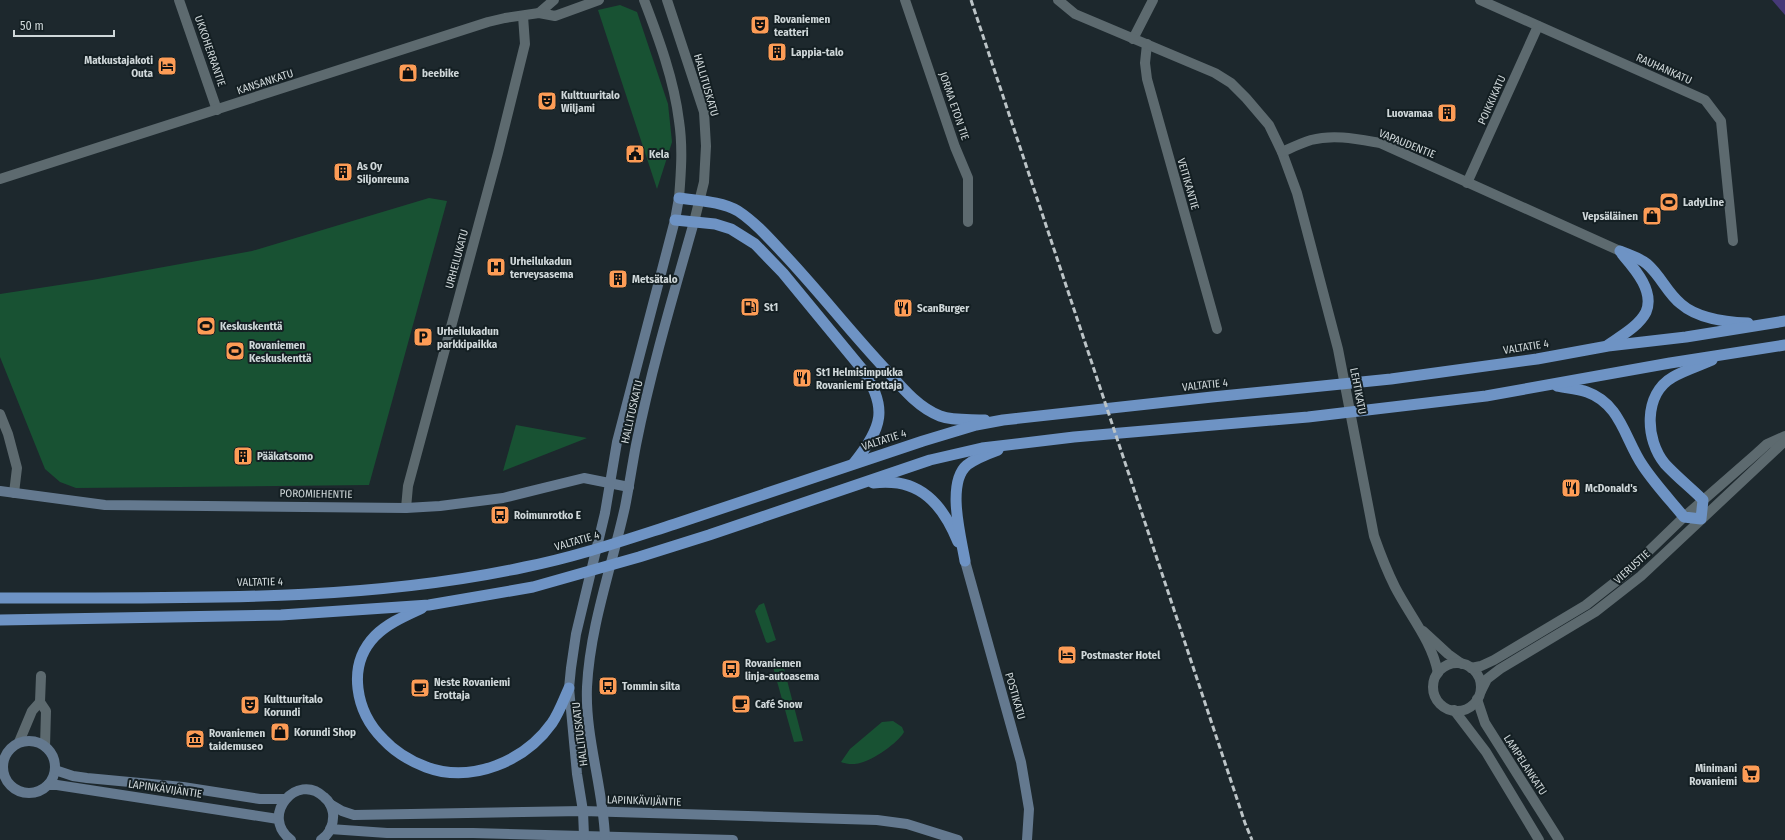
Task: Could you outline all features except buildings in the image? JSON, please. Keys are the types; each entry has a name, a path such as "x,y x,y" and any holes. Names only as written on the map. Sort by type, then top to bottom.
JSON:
{"highway":[{"path":"679,198 719,204 737,211 762,231 793,263 874,357 922,405 939,415 950,418 1003,420"},
{"path":"675,220 715,224 731,229 755,244 783,273 867,375 876,395 879,407 879,417 876,430 870,444 854,464"},
{"path":"1620,251 1640,259 1646,264 1662,281 1672,296 1690,310 1712,318 1737,323 1768,324"},
{"path":"1608,346 1632,327 1646,311 1648,301 1644,285 1639,275 1620,251"},
{"name":"VALTATIE 4","path":"0,598 324,594 429,584 475,577 576,556 976,425 1068,412 1391,379 1538,359 1608,346 1785,321"},
{"path":"0,620 281,615 429,605 533,586 639,557 930,460 982,448 1074,437 1153,431 1399,407 1486,396 1785,344"},
{"path":"1549,385 1588,392 1608,404 1620,420 1634,452 1644,467 1684,517 1701,519 1703,500 1665,463 1657,451 1652,436 1650,413 1656,395 1672,378 1725,354"},
{"path":"965,561 956,503 960,475 966,465 982,456 1010,445"},
{"path":"864,483 899,483 926,495 943,512 952,528 965,561"},
{"path":"429,605 391,623 378,633 369,643 362,656 357,672 357,689 362,706 371,723 382,739 402,755 428,768 448,771 483,770 496,766 513,759 532,746 553,722 569,688"}],"main road":[{"name":"HALLITUSKATU","path":"584,836 584,811 578,774 569,688 576,634 605,513 617,442 675,220 679,198"},
{"name":"HALLITUSKATU","path":"605,837 604,812 588,714 587,687 595,630 625,507 636,445 662,334 694,222"},
{"name":"POROMIEHENTIE","path":"0,491 104,505 406,508 440,506 502,498 584,478 629,487"},
{"name":"POSTIKATU","path":"965,561 1021,762 1029,809 1027,840"},
{"path":"32,741 45,746 54,757 55,770 48,785 36,792 28,793 18,791 11,786 4,775 2,763 8,750 19,742 32,741"},
{"name":"LAPINKÄVIJÄNTIE","path":"55,770 87,778 183,787 260,799 285,799 292,793 300,790 310,790 322,794 330,804 342,811 354,815 584,811 877,820 907,824 958,840"},
{"name":"LAPINKÄVIJÄNTIE","path":"48,785 57,785 278,819"},
{"path":"0,786 11,786"},
{"path":"285,799 280,808 278,819 284,834 291,840"},
{"path":"321,840 330,829 333,816 330,804"},
{"path":"330,829 387,833 733,840"}],"street":[{"name":"UKKOHERRANTIE","path":"180,0 217,110"},
{"path":"539,13 554,0"},
{"name":"KANSANKATU","path":"0,179 488,22 539,13 555,16 599,0"},
{"name":"HALLITUSKATU","path":"644,0 672,84 678,115 681,141 679,198"},
{"name":"HALLITUSKATU","path":"667,0 704,112 706,146 704,182 698,201 694,222"},
{"name":"JORMA ETON TIE","path":"906,0 955,147 968,178 968,222"},
{"path":"1058,0 1074,14 1215,73 1231,84 1260,114 1269,125 1282,152"},
{"path":"1133,39 1153,0"},
{"name":"RAUHANKATU","path":"1480,0 1705,100 1721,121 1733,241"},
{"name":"URHEILUKATU","path":"406,508 408,486 498,153 525,44 523,16"},
{"name":"POIKKIKATU","path":"1467,183 1538,26"},
{"name":"VEITIKANTIE","path":"1147,44 1145,63 1146,79 1217,329"},
{"name":"VAPAUDENTIE","path":"1282,152 1311,140 1326,138 1344,137 1380,143 1620,251"},
{"name":"LEHTIKATU","path":"1282,152 1296,193 1338,349 1374,536 1395,587 1421,628 1436,664 1438,673"},
{"path":"0,414 8,434 17,468 14,493"},
{"name":"VIERUSTIE","path":"1471,668 1481,666 1494,660 1586,605 1623,576 1684,517 1767,444 1785,436"},
{"name":"VIERUSTIE","path":"1479,695 1487,679 1571,628 1620,594 1785,441"},
{"name":"LEHTIKATU","path":"1421,628 1448,654 1462,664"},
{"path":"1454,710 1468,708 1479,695 1480,680 1471,668 1462,664 1446,666 1438,673 1434,685 1435,695 1441,704 1454,710 1486,752 1539,840"},
{"path":"41,676 40,702 46,711 45,746"},
{"name":"LAMPELANKATU","path":"1479,695 1485,723 1559,840"},
{"path":"19,742 32,711 40,702"}],"green space":[{"path":"620,5 637,12 668,104 672,142 657,189 598,10"},
{"name":"Keskuskenttä","path":"429,198 447,201 369,485 76,488 60,482 45,469 0,357 0,294 92,280 252,251"},
{"path":"516,425 587,438 503,471"},
{"path":"764,603 776,640 768,643 766,642 755,611 759,605"},
{"path":"781,664 783,665 803,741 794,742 773,667"},
{"path":"893,721 902,727 904,732 891,746 872,758 860,763 850,764 841,762 850,749 882,722"}],"shaded area":[{"path":"1772,0 1785,0 1785,15"}],"railway":[{"path":"971,0 1245,823 1252,840"}],"place":[{"name":"Rovaniemen teatteri","path":"760,25"},
{"name":"Lappia-talo","path":"777,52"},
{"name":"Matkustajakoti Outa","path":"167,66"},
{"name":"beebike","path":"408,73"},
{"name":"Kulttuuritalo Wiljami","path":"547,101"},
{"name":"Luovamaa","path":"1447,113"},
{"name":"Kela","path":"635,154"},
{"name":"As Oy Siljonreuna","path":"343,172"},
{"name":"LadyLine","path":"1669,202"},
{"name":"Vepsäläinen","path":"1652,216"},
{"name":"Urheilukadun terveysasema","path":"496,267"},
{"name":"Metsätalo","path":"618,279"},
{"name":"St1","path":"750,307"},
{"name":"ScanBurger","path":"903,308"},
{"name":"Keskuskenttä","path":"206,326"},
{"name":"Urheilukadun parkkipaikka","path":"423,337"},
{"name":"Rovaniemen Keskuskenttä","path":"235,351"},
{"name":"St1 Helmisimpukka Rovaniemi Erottaja","path":"802,378"},
{"name":"Pääkatsomo","path":"243,456"},
{"name":"McDonald's","path":"1571,488"},
{"name":"Roimunrotko E","path":"500,515"},
{"name":"Postmaster Hotel","path":"1067,655"},
{"name":"Rovaniemen linja-autoasema","path":"731,669"},
{"name":"Tommin silta","path":"608,686"},
{"name":"Neste Rovaniemi Erottaja","path":"420,688"},
{"name":"Café Snow","path":"741,704"},
{"name":"Kulttuuritalo Korundi","path":"250,705"},
{"name":"Korundi Shop","path":"280,732"},
{"name":"Rovaniemen taidemuseo","path":"195,739"},
{"name":"Minimani Rovaniemi","path":"1751,774"}]}
